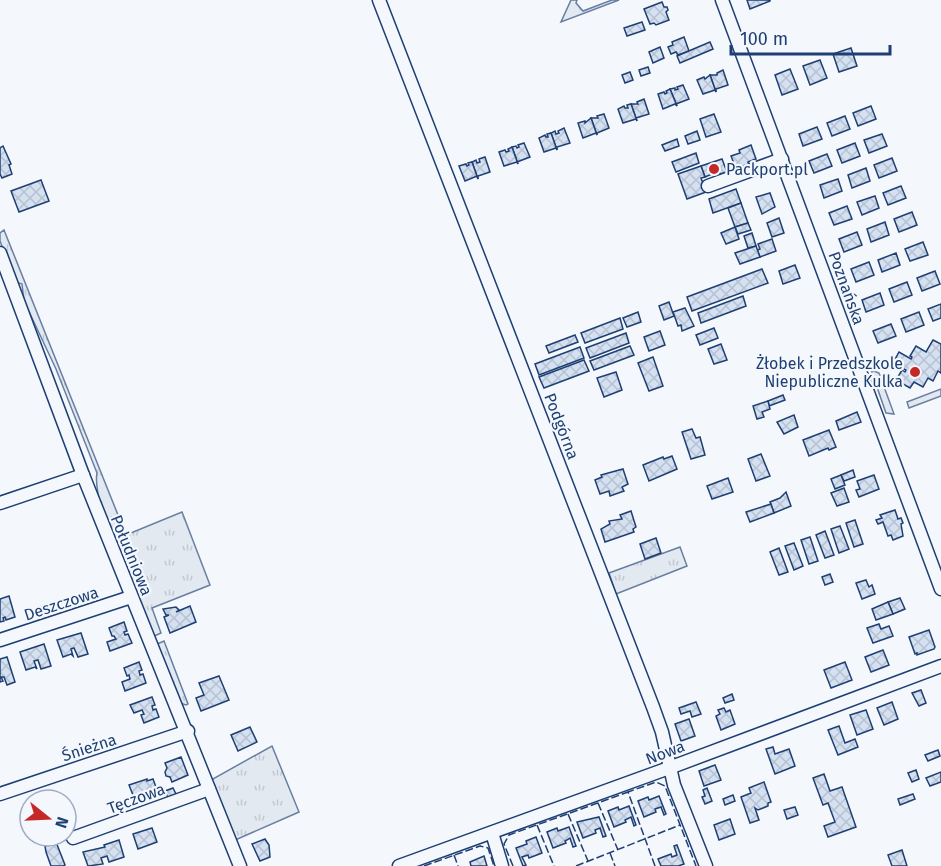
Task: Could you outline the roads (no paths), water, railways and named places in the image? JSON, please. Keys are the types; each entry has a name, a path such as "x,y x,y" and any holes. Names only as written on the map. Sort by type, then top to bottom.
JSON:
{"street":[{"name":"Podgórna","path":"379,0 654,707 669,768 706,866"},
{"name":"Poznańska","path":"722,0 941,589"},
{"path":"708,186 782,159"},
{"name":"Południowa","path":"0,253 83,475 131,597 188,731 240,866"},
{"path":"0,503 83,475"},
{"name":"Deszczowa","path":"0,640 131,597"},
{"name":"Nowa","path":"399,866 941,666"},
{"name":"Śnieżna","path":"0,794 188,731"},
{"name":"Tęczowa","path":"78,837 209,789"},
{"path":"492,833 501,866"}],"place":[{"name":"Packport.pl","path":"714,169"},
{"name":"Żłobek i Przedszkole Niepubliczne Kulka","path":"915,372"}]}
